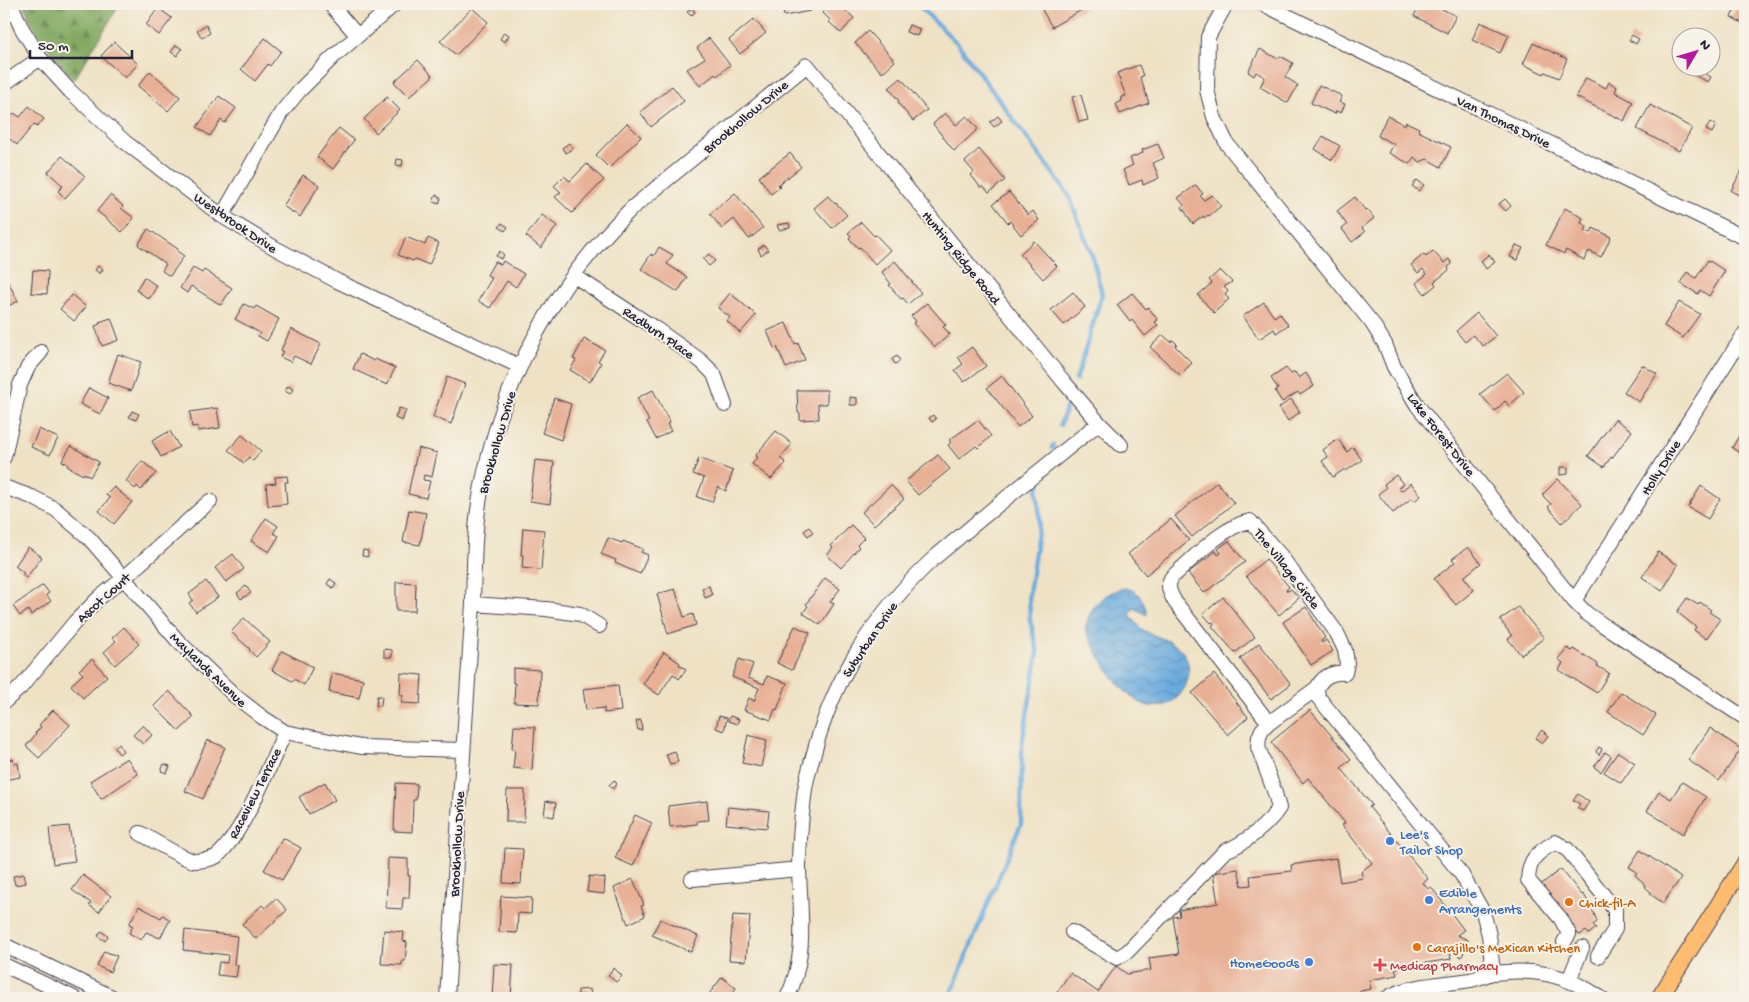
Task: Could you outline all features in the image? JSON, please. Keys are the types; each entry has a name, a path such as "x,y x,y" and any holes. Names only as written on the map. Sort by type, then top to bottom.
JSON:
{"main road":[{"path":"1658,998 1745,863"}],"street":[{"name":"Westbrook Drive","path":"11,4 21,28 40,58 70,91 125,142 222,216 275,248 337,281 519,366"},
{"path":"330,4 357,36"},
{"path":"222,216 281,113 299,91 357,36 395,4"},
{"name":"Lake Forest Drive","path":"1226,4 1208,37 1207,90 1214,117 1227,144 1372,323 1398,374 1417,405 1574,601 1602,625 1745,718"},
{"name":"Van Thomas Drive","path":"1263,4 1745,238"},
{"path":"4,84 40,58"},
{"name":"Brookhollow Drive","path":"447,998 473,604 475,540 481,491 496,432 519,366 556,299 573,275 613,227 632,208 806,66"},
{"name":"Hunting Ridge Road","path":"806,66 1064,382 1099,423 1121,445"},
{"name":"Radburn Place","path":"573,275 701,361 714,374 725,405"},
{"name":"Holly Drive","path":"1574,601 1745,333"},
{"path":"4,457 20,385 28,367 41,352"},
{"name":"Suburban Drive","path":"787,998 796,975 801,946 802,921 799,869 804,794 827,710 842,678 860,647 882,616 910,582 933,559 1011,493 1099,423"},
{"name":"Maylands Avenue","path":"4,488 32,497 55,509 89,538 178,641 235,696 285,732 361,747 462,750"},
{"name":"Ascot Court","path":"4,702 21,687 75,622 100,597 210,501"},
{"name":"The Village Circle","path":"1250,520 1280,555 1337,633 1345,650 1347,663 1345,673 1327,676 1317,688 1269,723 1175,602 1168,583 1172,577 1216,539 1234,527 1250,520"},
{"path":"473,604 546,609 580,614 600,626"},
{"path":"1317,688 1318,698 1462,875 1477,899 1483,912 1489,935 1492,973"},
{"path":"1072,932 1117,958 1127,952 1225,851 1237,846 1274,815 1279,808 1276,793 1258,747 1262,730 1269,723"},
{"name":"Raceview Terrace","path":"140,833 194,861 215,858 229,843 244,819 285,732"},
{"path":"1564,942 1569,934 1561,919 1528,880 1529,866 1539,852 1555,842 1567,849 1615,910 1615,928 1598,956"},
{"path":"692,879 799,869"},
{"path":"4,945 114,998"},
{"path":"1569,980 1582,948"},
{"path":"4,965 74,998"},
{"path":"1387,998 1395,993 1426,986 1472,980 1492,973 1514,970 1542,972 1569,980 1601,998"}],"green space":[{"path":"24,4 120,4 74,80 39,35"}],"water":[{"path":"1124,588 1134,591 1145,605 1147,615 1134,608 1130,614 1137,624 1145,631 1176,646 1184,654 1188,664 1189,675 1181,694 1173,701 1164,705 1154,707 1143,704 1125,691 1109,672 1085,629 1093,608 1109,594"}],"building":[{"path":"773,4 808,4 810,11 784,16 783,10 775,12"},
{"path":"830,4 838,4 854,18 841,33 829,22 830,20 822,12"},
{"path":"1053,4 1092,4 1052,27 1042,10"},
{"path":"1420,4 1432,4 1456,16 1447,33 1414,16"},
{"path":"1738,4 1745,4 1744,24 1731,17"},
{"path":"158,8 172,18 159,35 146,25"},
{"path":"472,8 488,22 456,55 440,41"},
{"path":"692,8 695,12 691,16 687,12"},
{"path":"754,19 766,33 740,54 729,40"},
{"path":"1480,22 1509,35 1500,53 1472,40"},
{"path":"206,25 210,33 202,38 197,30"},
{"path":"909,25 920,29 917,36 906,32"},
{"path":"868,31 895,61 882,73 855,43"},
{"path":"504,32 509,35 505,42 500,39"},
{"path":"1632,35 1639,39 1636,44 1629,40"},
{"path":"265,38 281,51 270,66 268,64 255,81 241,69"},
{"path":"709,38 730,65 717,76 715,74 700,86 687,69 705,58 697,48"},
{"path":"114,42 138,64 125,78 101,56"},
{"path":"1533,43 1567,59 1559,78 1545,72 1544,74 1523,64"},
{"path":"176,45 182,49 177,56 171,52"},
{"path":"1260,49 1278,59 1280,56 1293,63 1285,77 1298,85 1288,103 1260,87 1265,77 1256,72 1254,76 1248,72"},
{"path":"418,60 433,76 409,97 394,82"},
{"path":"1139,65 1143,76 1140,77 1149,103 1120,114 1116,104 1122,101 1121,97 1126,96 1117,73"},
{"path":"150,71 180,97 168,111 138,86"},
{"path":"901,78 927,110 913,121 898,103 899,101 889,88"},
{"path":"1586,78 1606,88 1609,82 1617,87 1615,92 1633,102 1624,121 1576,97"},
{"path":"1700,78 1710,78 1708,82"},
{"path":"1319,85 1342,96 1339,102 1345,104 1341,113 1336,111 1335,114 1311,103"},
{"path":"672,86 684,101 651,127 640,112"},
{"path":"1081,95 1088,120 1079,122 1072,97"},
{"path":"219,96 236,108 225,123 221,120 210,136 197,127"},
{"path":"387,97 400,110 376,133 364,119"},
{"path":"1650,105 1692,128 1679,151 1637,129"},
{"path":"29,106 44,119 37,127 34,124 17,145 4,134 4,125 14,113 20,117"},
{"path":"945,113 956,125 967,116 978,129 954,151 933,124"},
{"path":"998,116 1002,121 994,127 990,122"},
{"path":"1387,116 1405,125 1406,122 1419,128 1418,131 1451,147 1441,167 1427,159 1420,162 1414,157 1410,164 1389,153 1394,144 1378,136"},
{"path":"1710,122 1716,125 1712,133 1706,130"},
{"path":"627,123 641,137 609,168 596,155"},
{"path":"339,128 354,140 333,169 317,157"},
{"path":"1323,136 1340,146 1332,160 1315,149"},
{"path":"569,143 573,148 566,153 562,148"},
{"path":"1158,144 1164,158 1153,163 1159,178 1143,185 1142,180 1129,185 1123,170 1133,165 1130,158 1143,153 1142,150"},
{"path":"979,149 1005,180 989,193 983,186 981,188 971,175 974,172 965,162"},
{"path":"790,153 801,167 778,185 780,187 771,194 759,177"},
{"path":"62,156 85,176 65,198 58,191 63,186 48,172"},
{"path":"397,159 403,160 402,166 396,165"},
{"path":"587,164 604,180 572,213 555,197 561,192 554,186 564,176 570,181"},
{"path":"4,167 10,173 4,180"},
{"path":"1741,171 1745,173 1745,198 1731,191"},
{"path":"303,175 319,185 300,217 283,206"},
{"path":"1417,180 1424,185 1419,191 1412,186"},
{"path":"1196,185 1203,194 1200,196 1204,200 1212,195 1221,206 1209,216 1204,218 1203,216 1193,224 1182,207 1184,205 1178,198"},
{"path":"1009,192 1028,215 1033,211 1039,220 1021,235 1010,221 1008,223 993,204"},
{"path":"735,193 763,228 749,239 734,219 722,229 710,214"},
{"path":"110,195 123,206 121,208 134,218 122,232 97,211"},
{"path":"436,195 441,198 439,204 433,202"},
{"path":"828,196 847,215 832,228 814,208"},
{"path":"1355,197 1374,218 1362,228 1365,232 1352,242 1342,229 1347,225 1337,211"},
{"path":"1505,199 1511,206 1506,211 1499,204"},
{"path":"1565,208 1583,218 1581,223 1587,226 1585,230 1591,233 1593,228 1611,237 1601,257 1589,251 1584,260 1566,250 1564,254 1546,245"},
{"path":"542,215 557,226 541,248 526,236"},
{"path":"861,222 890,250 875,264 849,238 851,236 848,233"},
{"path":"502,223 508,227 505,231 499,227"},
{"path":"789,223 790,228 779,230 777,225"},
{"path":"148,229 178,249 177,251 184,256 170,276 162,271 166,264 138,245"},
{"path":"406,237 425,245 428,238 439,243 429,265 398,255"},
{"path":"1034,241 1057,266 1043,279 1020,254"},
{"path":"764,245 768,250 761,255 758,249"},
{"path":"1516,245 1523,248 1517,260 1510,257"},
{"path":"659,247 673,255 667,264 687,277 678,292 641,269 651,254 654,256"},
{"path":"500,251 504,255 501,259 496,256"},
{"path":"1433,251 1444,263 1449,259 1452,264 1448,267 1449,270 1434,282 1436,285 1425,294 1416,283 1427,274 1423,269 1418,273 1411,265 1424,254 1426,257"},
{"path":"709,254 715,261 709,266 703,259"},
{"path":"1489,254 1495,262 1486,269 1481,261"},
{"path":"1708,260 1725,271 1709,296 1700,290 1698,294 1680,283 1687,272 1696,278"},
{"path":"495,261 501,265 503,261 524,274 516,287 507,281 490,308 478,301 492,278 487,275"},
{"path":"895,261 921,293 908,304 889,285 891,284 882,272"},
{"path":"98,266 103,269 100,274 95,270"},
{"path":"193,268 202,273 204,270 232,288 221,305 191,286 187,293 180,288"},
{"path":"33,270 48,271 47,294 31,293"},
{"path":"1220,270 1232,282 1224,287 1228,291 1225,295 1229,299 1214,313 1198,295 1212,283 1209,280"},
{"path":"144,277 157,286 149,299 136,290"},
{"path":"8,282 18,301 4,308 4,284"},
{"path":"1073,292 1085,307 1064,325 1051,310"},
{"path":"730,293 756,315 740,333 727,321 730,317 718,308"},
{"path":"1132,293 1146,309 1148,307 1158,320 1155,322 1158,325 1145,336 1132,320 1130,322 1117,305"},
{"path":"72,295 86,307 74,321 60,309"},
{"path":"1264,302 1274,317 1280,313 1288,325 1276,333 1274,329 1259,339 1243,316"},
{"path":"1679,302 1700,314 1683,338 1664,326"},
{"path":"927,303 946,325 943,327 950,334 935,347 913,323 916,321 911,316"},
{"path":"244,304 254,309 256,306 279,319 267,341 258,336 260,333 235,319"},
{"path":"1477,313 1496,336 1483,346 1473,335 1465,342 1456,331"},
{"path":"111,318 119,340 102,346 95,326 100,324 99,322"},
{"path":"786,323 795,344 798,343 805,360 786,368 777,347 774,348 767,331"},
{"path":"291,329 321,344 311,364 294,356 291,362 280,357 283,351 281,350"},
{"path":"1163,335 1171,342 1173,340 1177,344 1175,346 1192,363 1180,375 1150,347"},
{"path":"584,339 605,350 598,361 601,363 590,382 570,370 576,360 573,359"},
{"path":"972,347 986,366 964,382 955,370 963,364 958,357"},
{"path":"118,354 141,362 131,391 108,383"},
{"path":"360,354 395,368 387,385 353,369"},
{"path":"897,356 900,361 895,364 892,359"},
{"path":"1642,365 1657,374 1639,402 1624,392"},
{"path":"1286,368 1291,374 1295,372 1299,378 1306,373 1314,386 1300,395 1298,392 1282,402 1275,391 1278,389 1271,378"},
{"path":"1507,373 1524,392 1509,406 1505,401 1495,411 1480,394"},
{"path":"1002,376 1032,416 1018,427 987,388"},
{"path":"447,377 465,384 451,424 433,417"},
{"path":"288,386 293,389 290,394 285,391"},
{"path":"89,388 108,398 100,414 80,404"},
{"path":"653,390 670,423 667,424 671,431 656,439 637,398"},
{"path":"797,390 827,390 827,404 818,404 819,419 800,420"},
{"path":"850,397 857,398 857,405 850,405"},
{"path":"554,398 571,404 561,440 542,433"},
{"path":"1291,399 1300,412 1288,421 1279,408"},
{"path":"217,408 220,428 198,431 198,426 192,427 190,412"},
{"path":"399,408 406,410 402,421 395,418"},
{"path":"132,411 139,414 136,420 129,417"},
{"path":"933,415 936,419 932,422 929,418"},
{"path":"1615,419 1632,431 1604,467 1588,456"},
{"path":"978,420 991,436 978,448 976,446 959,459 948,445 951,442 949,440"},
{"path":"39,429 58,438 50,455 31,447"},
{"path":"1743,429 1745,430 1745,456 1732,448"},
{"path":"170,431 179,447 161,457 152,441"},
{"path":"776,431 792,444 780,458 786,463 771,479 752,464 757,458 755,456"},
{"path":"242,435 261,451 253,461 249,457 244,463 228,450"},
{"path":"1338,439 1347,452 1353,447 1362,460 1333,477 1322,461 1328,457 1323,450"},
{"path":"71,446 99,462 90,477 67,466 68,464 62,461"},
{"path":"418,448 437,453 432,477 424,475 423,480 430,481 426,498 408,494"},
{"path":"938,455 950,469 918,495 906,481"},
{"path":"699,458 733,471 726,491 718,487 712,502 697,497 704,478 693,474"},
{"path":"535,460 554,462 550,504 530,501"},
{"path":"142,461 156,473 141,490 137,486 135,489 126,481"},
{"path":"1560,467 1568,467 1568,474 1560,475"},
{"path":"1396,475 1403,484 1398,488 1401,491 1411,483 1421,496 1414,501 1412,498 1393,513 1378,494 1386,488 1384,484"},
{"path":"287,476 288,482 285,482 287,504 268,506 266,484 276,483 275,477"},
{"path":"1558,479 1582,504 1562,523 1548,507 1551,504 1542,495"},
{"path":"1217,482 1234,503 1192,537 1175,516"},
{"path":"891,485 904,499 874,525 862,512"},
{"path":"1701,486 1720,499 1708,519 1688,507"},
{"path":"114,487 132,502 114,524 99,511 110,498 106,495"},
{"path":"409,510 426,513 420,545 403,542"},
{"path":"266,518 278,526 273,533 279,536 269,552 251,541"},
{"path":"1171,519 1189,540 1146,575 1128,554"},
{"path":"851,525 864,538 857,545 859,547 841,568 827,555 833,548 831,546"},
{"path":"809,527 813,532 808,536 804,531"},
{"path":"523,528 544,530 541,570 522,568"},
{"path":"608,538 622,543 623,541 643,549 641,552 648,555 640,574 615,563 616,560 601,554"},
{"path":"1229,541 1245,562 1204,593 1188,573 1216,551 1218,555 1221,553 1218,549"},
{"path":"28,547 42,557 26,578 22,575 24,573 15,566"},
{"path":"1468,547 1481,563 1464,577 1474,590 1456,605 1434,579 1455,562 1452,559"},
{"path":"363,550 368,551 368,557 362,556"},
{"path":"1658,552 1678,565 1662,591 1642,577"},
{"path":"233,554 244,569 226,582 215,568"},
{"path":"1266,559 1289,587 1286,590 1291,589 1299,598 1279,615 1246,576"},
{"path":"825,578 840,589 830,602 834,604 820,625 803,613 808,606 806,604"},
{"path":"330,579 336,583 333,588 327,584"},
{"path":"206,581 218,597 196,612 189,603 193,600 189,594"},
{"path":"396,582 416,583 415,611 396,611"},
{"path":"43,585 49,593 46,595 51,601 31,615 28,610 20,616 13,606"},
{"path":"246,586 251,593 241,599 237,593"},
{"path":"709,586 712,595 705,598 702,588"},
{"path":"675,589 684,617 693,614 696,625 668,634 657,594"},
{"path":"1223,597 1255,637 1235,653 1212,626 1213,622 1211,623 1203,614"},
{"path":"1687,598 1698,605 1700,602 1711,610 1709,612 1720,619 1706,639 1694,630 1696,627 1677,612"},
{"path":"1306,607 1325,638 1321,641 1322,643 1326,640 1333,651 1311,665 1283,622"},
{"path":"1518,607 1544,638 1521,655 1508,639 1512,636 1500,620"},
{"path":"244,618 270,642 256,657 231,632"},
{"path":"795,626 810,633 792,670 777,663"},
{"path":"124,627 139,644 115,665 104,652 116,641 112,638"},
{"path":"1259,643 1291,684 1271,699 1240,659"},
{"path":"1567,648 1572,651 1574,649 1609,673 1597,693 1559,670 1563,663 1558,659"},
{"path":"384,649 392,650 392,657 384,657"},
{"path":"282,651 313,667 304,685 272,670"},
{"path":"664,652 686,669 679,679 673,674 659,695 643,684"},
{"path":"92,659 107,676 83,698 71,685 83,674 79,670"},
{"path":"739,659 753,664 748,678 764,684 767,676 787,683 777,710 775,709 771,720 744,710 749,698 754,701 759,688 732,677"},
{"path":"513,668 540,670 539,704 514,703 515,683 513,683"},
{"path":"332,673 363,679 359,698 329,692"},
{"path":"401,673 422,675 420,704 401,703 403,695 400,695"},
{"path":"1214,674 1248,717 1228,735 1192,693"},
{"path":"618,685 621,711 604,713 604,708 586,710 583,689"},
{"path":"169,691 194,717 179,731 154,706"},
{"path":"1621,692 1656,715 1643,735 1608,712"},
{"path":"377,696 382,696 381,706 376,706"},
{"path":"53,710 70,725 39,758 26,746 41,727 39,725"},
{"path":"1310,710 1351,759 1341,768 1372,805 1369,807 1428,879 1423,883 1428,889 1431,887 1464,930 1457,935 1468,940 1462,957 1450,952 1451,959 1395,968 1397,975 1369,980 1371,989 1360,991 1360,998 1306,998 1305,993 1268,998 1053,998 1070,973 1098,992 1116,966 1127,974 1151,970 1149,958 1179,954 1173,917 1180,916 1179,910 1218,903 1213,873 1238,869 1242,886 1251,885 1250,876 1292,871 1291,865 1336,858 1340,882 1363,878 1361,872 1372,863 1342,825 1345,823 1308,778 1303,783 1271,742"},
{"path":"719,716 727,718 724,731 716,728"},
{"path":"730,716 739,719 737,724 728,721"},
{"path":"641,720 642,730 638,730 636,721"},
{"path":"143,725 152,735 143,744 133,735"},
{"path":"514,726 535,727 532,770 513,768 515,749 512,749"},
{"path":"1710,728 1741,749 1719,781 1688,760"},
{"path":"1542,730 1548,736 1542,743 1535,738"},
{"path":"748,735 767,740 761,767 742,763"},
{"path":"207,740 225,747 203,799 185,791"},
{"path":"119,744 123,751 119,754 114,747"},
{"path":"1599,747 1602,749 1599,755 1596,752"},
{"path":"675,751 678,762 670,764 666,754"},
{"path":"1605,752 1611,756 1601,772 1594,767"},
{"path":"1618,752 1635,763 1621,783 1604,772"},
{"path":"127,758 138,774 101,799 90,781"},
{"path":"13,759 14,764 18,763 20,777 4,780 4,760"},
{"path":"164,764 170,766 167,773 161,771"},
{"path":"614,780 617,784 613,789 609,785"},
{"path":"325,782 335,800 309,814 299,797"},
{"path":"1682,782 1706,797 1683,834 1647,811 1659,792 1671,799"},
{"path":"396,783 417,784 416,800 413,800 412,832 394,831"},
{"path":"507,790 525,790 524,822 506,822"},
{"path":"1578,794 1589,802 1583,811 1577,808 1580,804 1573,800"},
{"path":"546,801 556,803 554,817 544,815"},
{"path":"707,801 709,820 697,821 697,824 670,827 668,806"},
{"path":"728,807 769,811 767,828 726,824"},
{"path":"635,815 652,823 633,866 615,858"},
{"path":"69,826 75,861 53,864 49,828"},
{"path":"283,838 301,848 282,880 264,870"},
{"path":"505,848 523,849 521,884 503,883"},
{"path":"1640,850 1681,878 1663,903 1650,894 1651,892 1645,887 1646,885 1635,875 1637,872 1629,867"},
{"path":"388,858 408,859 408,876 410,876 409,898 403,898 402,909 386,908"},
{"name":"Chick-fil-A","path":"1561,869 1583,894 1588,901 1586,903 1594,913 1597,922 1593,925 1596,928 1589,934 1586,931 1580,935 1574,931 1539,886"},
{"path":"24,874 26,883 15,885 13,876"},
{"path":"83,875 111,896 99,912 89,905 91,903 72,890"},
{"path":"589,876 605,878 604,894 587,892"},
{"path":"633,879 644,905 641,906 645,916 628,924 614,888"},
{"path":"501,896 532,898 531,914 518,913 517,933 499,932"},
{"path":"276,898 287,910 256,939 242,924 262,905 265,908"},
{"path":"139,906 161,918 163,915 170,920 160,938 146,932 141,940 129,933 133,926 129,924"},
{"path":"733,915 750,916 746,961 729,960"},
{"path":"660,919 698,936 691,952 652,935"},
{"path":"185,930 237,936 234,964 238,965 236,977 217,975 219,962 227,963 228,955 183,950"},
{"path":"384,930 404,932 403,941 407,942 405,961 402,961 402,965 381,964"},
{"path":"101,931 108,936 105,941 98,936"},
{"path":"104,951 117,956 110,972 97,966"},
{"path":"494,964 513,965 511,998 492,998"},
{"path":"614,968 622,976 616,982 608,975"},
{"path":"722,977 736,988 729,998 706,998"},
{"path":"590,989 591,998 578,998 578,990"},
{"path":"383,993 401,997 401,998 382,998"}],"waterway":[{"path":"917,4 958,44 1068,194 1092,255 1102,294 1076,380"},
{"path":"1060,425 1068,403"},
{"path":"949,998 1021,824 1022,744 1038,653 1030,620 1029,594 1040,518 1037,490 1040,482"}],"place":[{"name":"Lee's Tailor Shop","path":"1390,841"},
{"name":"Edible Arrangements","path":"1429,900"},
{"name":"Chick-fil-A","path":"1569,902"},
{"name":"Carajillo's Mexican Kitchen","path":"1417,947"},
{"name":"HomeGoods","path":"1309,962"},
{"name":"Medicap Pharmacy","path":"1380,965"}]}
